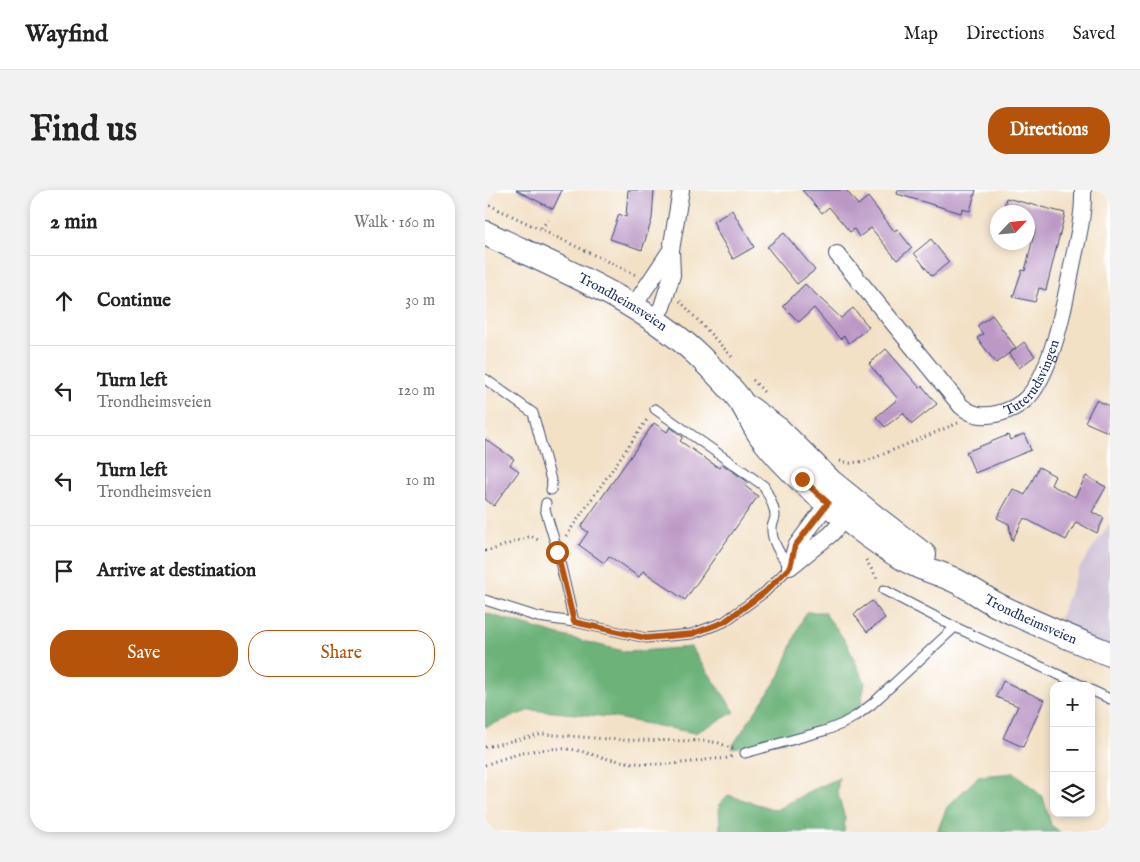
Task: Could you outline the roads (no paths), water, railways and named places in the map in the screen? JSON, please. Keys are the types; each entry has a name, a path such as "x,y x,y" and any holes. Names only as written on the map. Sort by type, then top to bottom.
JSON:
{"main road":[{"name":"Trondheimsveien","path":"485,233 563,270 633,307 699,356 740,400 766,443 841,505 868,535 917,565 953,580 996,604 1110,654"}],"street":[{"path":"653,320 661,306 672,275 671,250 681,190"},
{"name":"Tuterudsvingen","path":"837,254 941,384 961,406 971,414 989,416 1020,405 1030,395 1038,382 1060,320 1084,209 1083,190"},
{"path":"633,307 671,250"},
{"path":"790,567 795,546 841,505"},
{"path":"790,567 831,534 841,505"}],"lane":[{"path":"485,379 533,413 552,484 551,490"},
{"path":"485,600 537,617 574,622 646,638 692,634 724,622 765,592 790,567 781,555 773,538 771,527 775,517 771,501 764,486 655,409"},
{"path":"546,503 545,509 557,548 574,622"},
{"path":"884,590 955,626 1074,682"},
{"path":"745,753 827,730 849,720 872,704 955,626"},
{"path":"1095,692 1110,699"}]}
